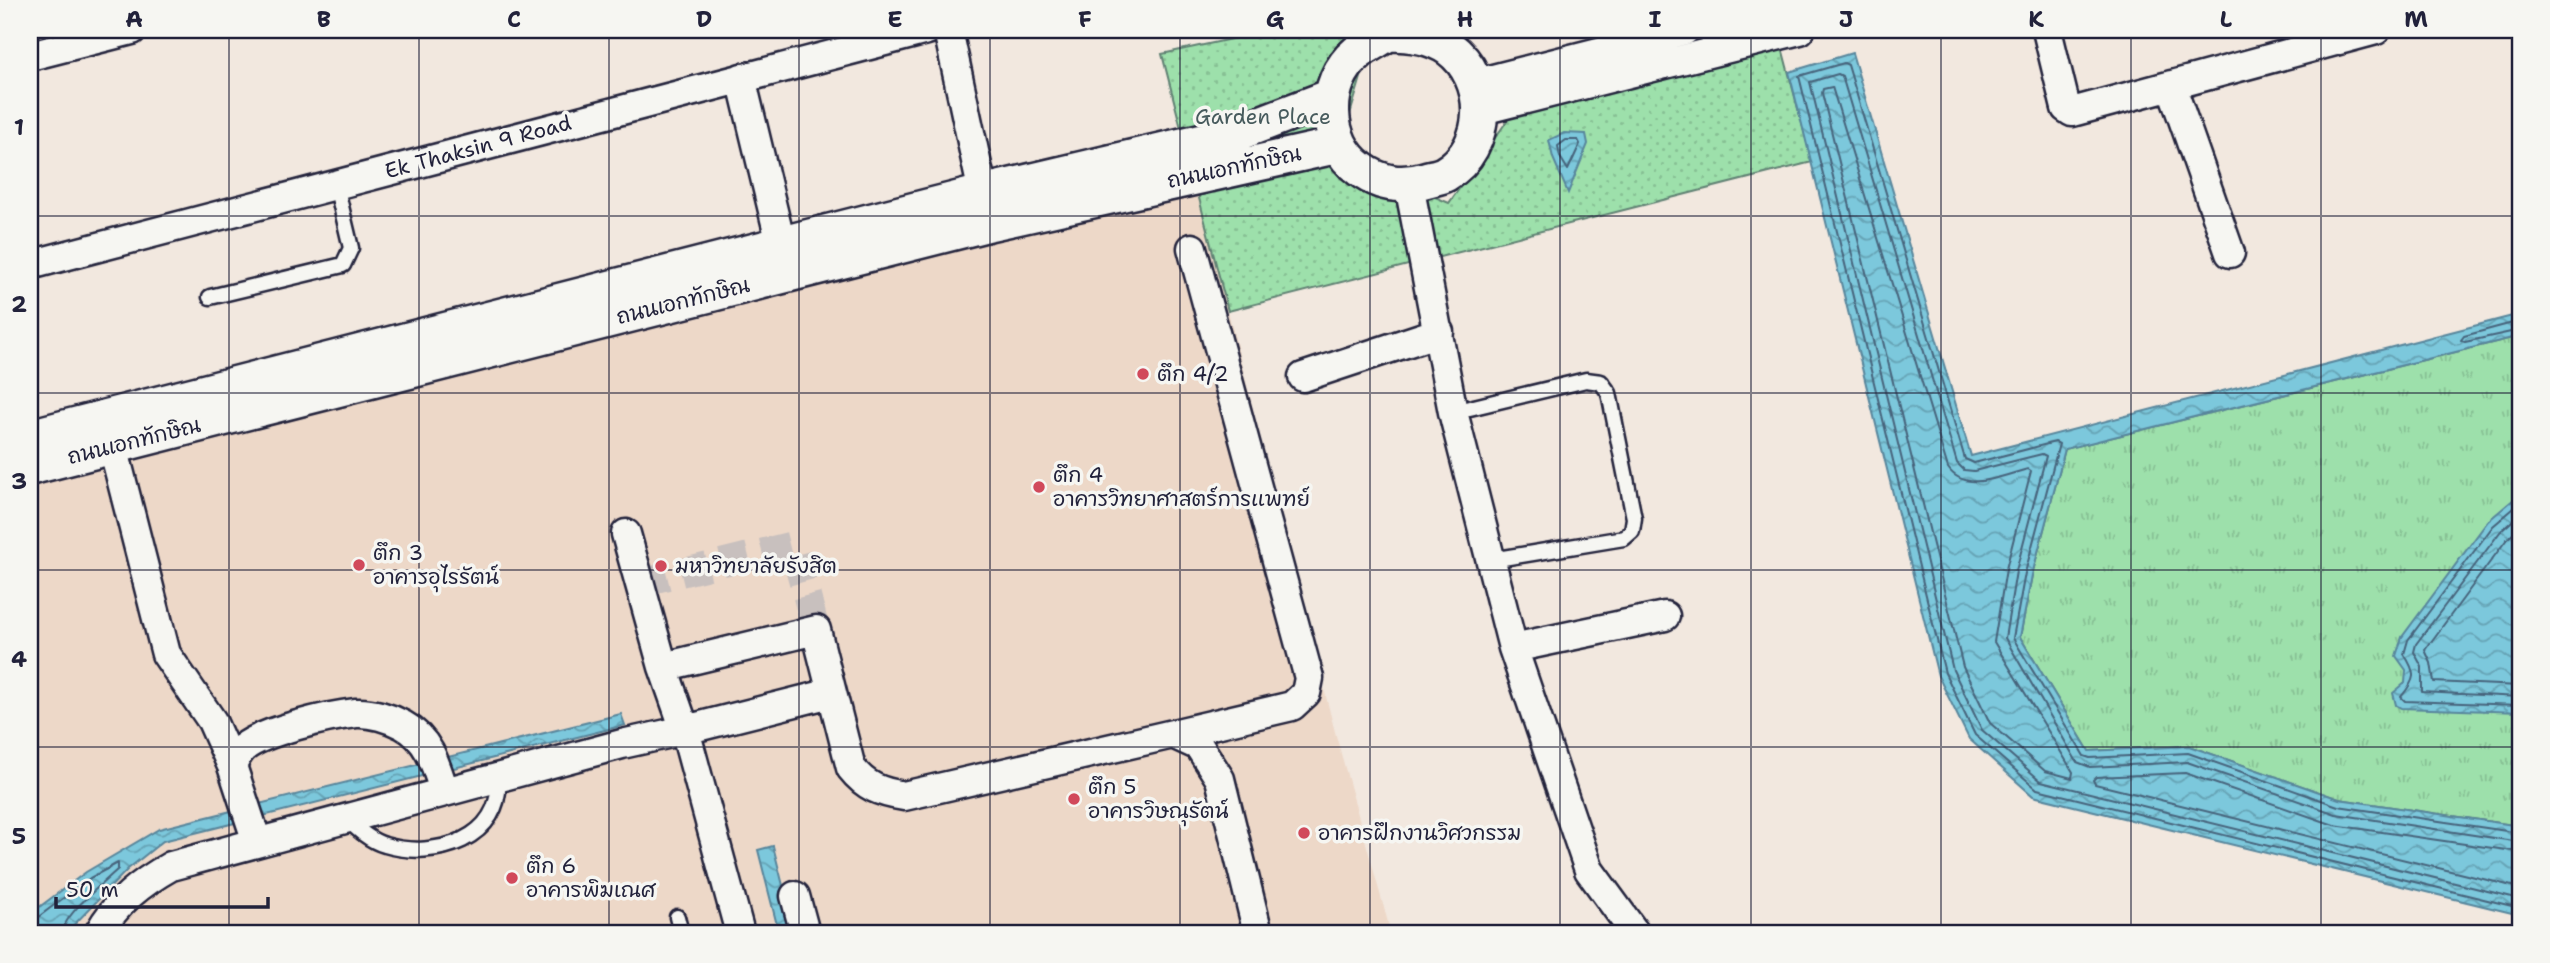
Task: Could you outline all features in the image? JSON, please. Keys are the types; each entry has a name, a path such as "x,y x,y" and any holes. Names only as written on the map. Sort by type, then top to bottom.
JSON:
{"street":[{"path":"30,56 132,30"},
{"name":"Ek Thaksin 9 Road","path":"30,265 927,30"},
{"path":"948,30 985,208"},
{"path":"1479,97 1685,30"},
{"path":"1479,97 1751,43 1800,30"},
{"path":"2047,30 2069,112 2376,30"},
{"path":"1387,34 1427,37 1448,47 1465,63 1479,97 1472,147 1446,174 1409,185 1395,184 1368,175 1357,167 1339,145 1331,121 1331,97 1340,73 1357,53 1387,34"},
{"path":"741,78 781,244"},
{"path":"2171,85 2230,253"},
{"name":"ถนนเอกทักษิณ","path":"30,438 110,433 985,208 1237,133 1331,97"},
{"name":"ถนนเอกทักษิณ","path":"30,467 110,433 781,244 1339,145"},
{"path":"1409,185 1453,412 1513,648 1589,870 1635,933"},
{"path":"663,667 816,630 851,768 863,783 882,792 904,796 1292,706 1306,694 1308,678 1192,248"},
{"path":"1303,377 1438,332"},
{"path":"110,433 166,654 212,721 232,766 251,821"},
{"path":"626,534 663,667 685,730 740,933"},
{"path":"1513,648 1665,616"},
{"path":"99,933 109,915 139,884 251,821 346,818 440,775 498,777 831,692"},
{"path":"232,766 243,748 256,740 357,713 401,723 414,732 440,775"},
{"path":"1173,734 1199,746 1220,779 1258,933"},
{"path":"795,896 805,933"}],"lane":[{"path":"210,297 343,265 351,248 336,185"},
{"path":"1453,412 1587,380 1601,382 1609,393 1634,518 1632,531 1623,538 1491,560"},
{"path":"346,818 369,838 386,845 411,849 454,843 475,835 490,821 498,796 498,777"},
{"path":"677,917 681,933"}],"shaded area":[{"name":"มหาวิทยาลัยรังสิต","path":"1196,185 1335,732 1391,933 30,933 30,437"}],"green space":[{"name":"Garden Place","path":"1273,30 1375,30 1338,155 1449,203 1514,111 1780,40 1812,162 1228,311 1162,54"},
{"path":"2520,336 2520,826 2339,799 2189,746 2089,751 2020,637 2032,575 2065,449"}],"water":[{"path":"1852,53 1971,456 2520,314 2520,336 2065,449 2032,575 2020,637 2089,751 2189,746 2339,799 2520,826 2520,915 2033,796 1969,739 1938,676 1789,72"},
{"path":"1564,133 1586,134 1588,144 1568,193 1553,158 1549,140"},
{"path":"2520,494 2520,712 2401,708 2396,705 2393,693 2405,683 2406,670 2396,656 2402,637 2488,521"},
{"path":"621,714 625,725 163,841 128,869 66,933 30,933 30,914 86,872 159,829"},
{"path":"773,846 795,933 779,933 758,850"}],"tunnel":[{"path":"640,583 793,545 816,630"}],"place":[{"name":"ตึก 4/2","path":"1143,374"},
{"name":"ตึก 4 อาคารวิทยาศาสตร์การแพทย์","path":"1039,487"},
{"name":"ตึก 3 อาคารอุไรรัตน์","path":"359,565"},
{"name":"มหาวิทยาลัยรังสิต","path":"661,566"},
{"name":"ตึก 5 อาคารวิษณุรัตน์","path":"1074,799"},
{"name":"อาคารฝึกงานวิศวกรรม","path":"1304,833"},
{"name":"ตึก 6 อาคารพิฆเณศ","path":"512,878"}]}
